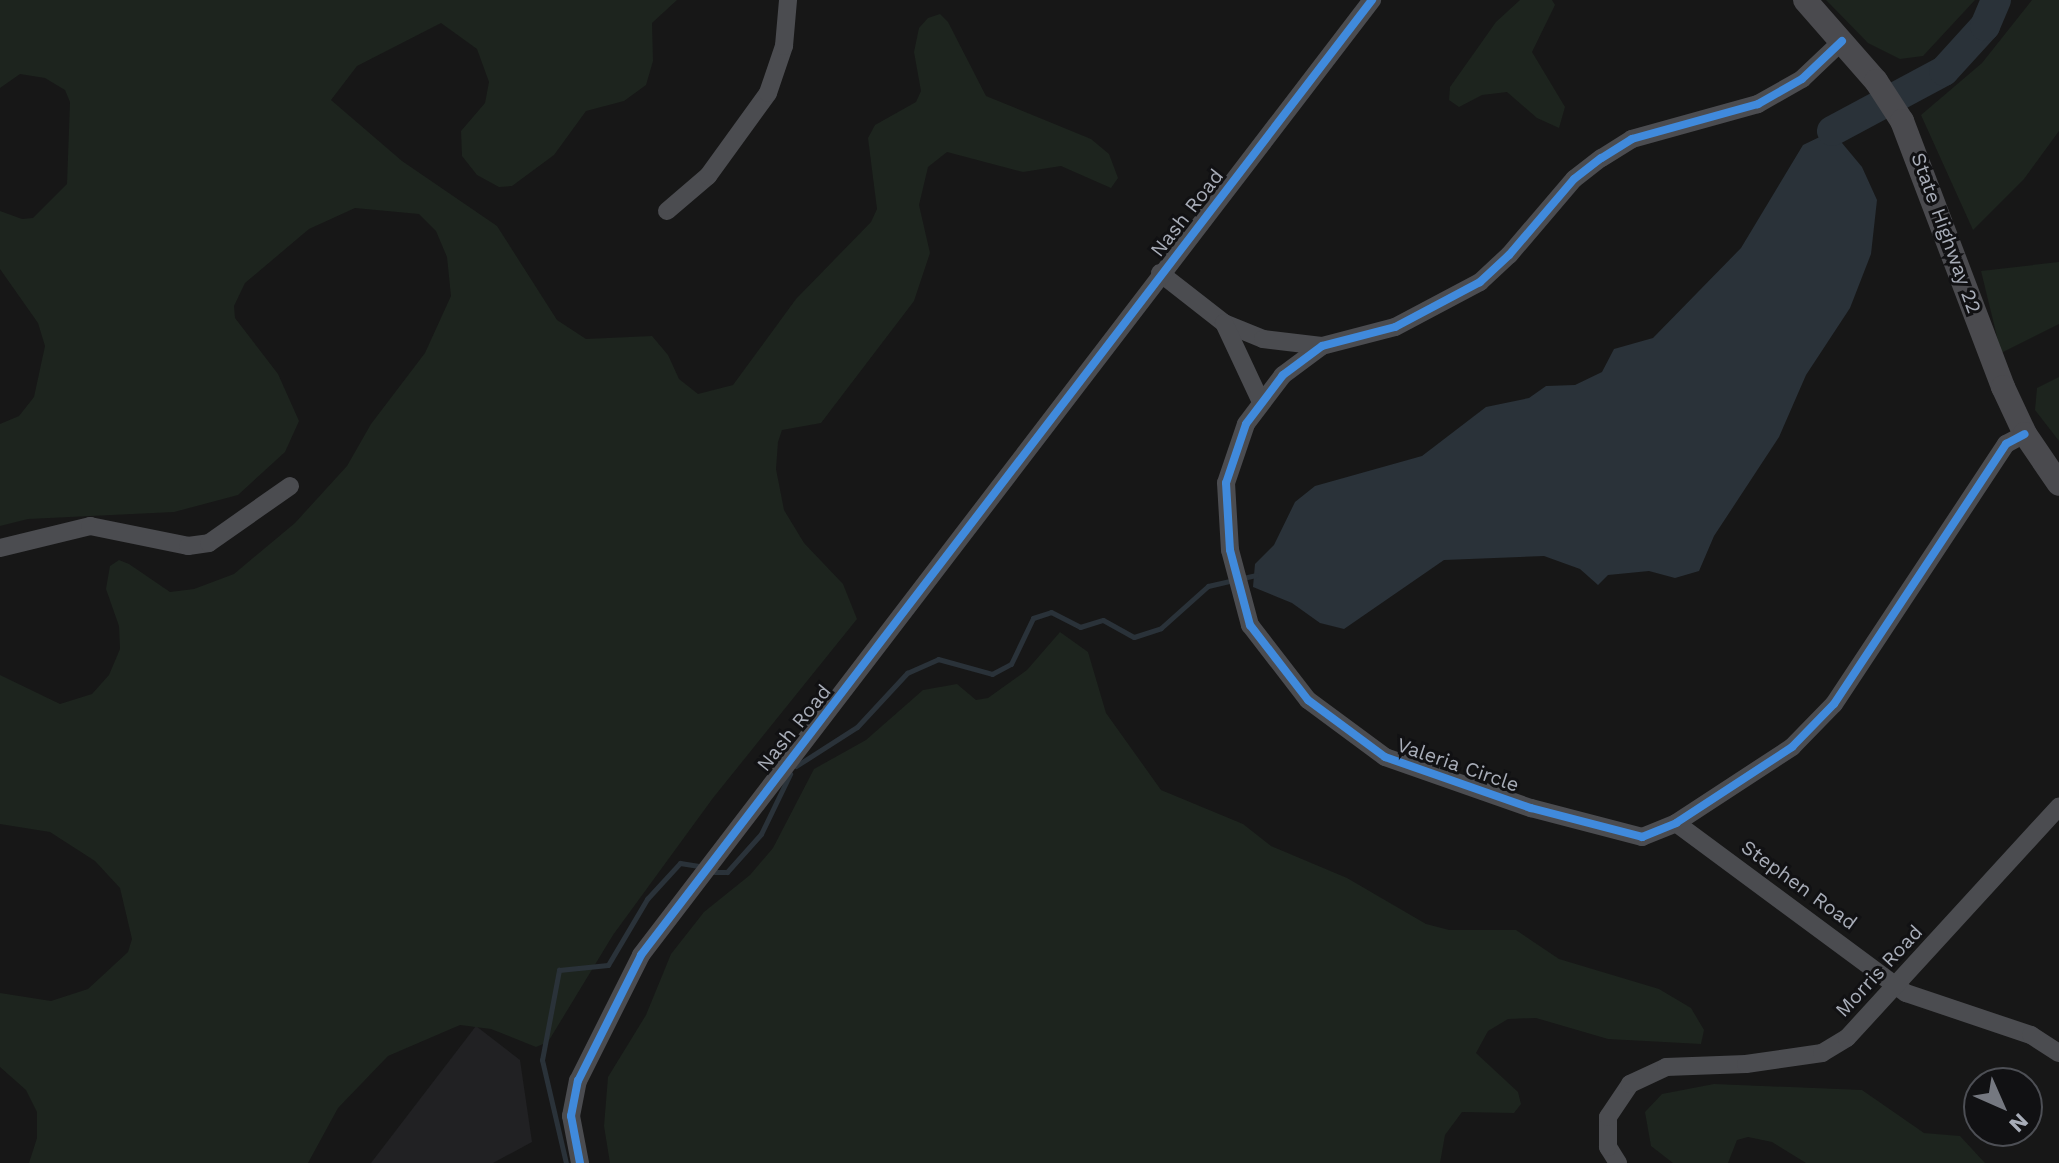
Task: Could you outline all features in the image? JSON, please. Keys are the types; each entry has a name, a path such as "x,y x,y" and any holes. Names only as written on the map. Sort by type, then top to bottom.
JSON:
{"main road":[{"name":"State Highway 22","path":"1805,0 1876,81 1902,121 2025,434 2059,484"}],"street":[{"path":"667,211 708,176 768,93 784,46 788,0"},
{"name":"Nash Road","path":"580,1163 571,1116 578,1081 641,955 756,799 978,519 1160,273 1372,0"},
{"name":"Valeria Circle","path":"1160,273 1224,323 1263,339 1322,346 1395,327 1440,306 1480,282 1509,255 1574,179 1601,158 1632,139 1758,104 1802,79 1842,41"},
{"name":"Valeria Circle","path":"1224,323 1260,400"},
{"name":"Valeria Circle","path":"1322,346 1260,400 1246,424 1226,483 1230,550 1241,602 1250,625 1308,700 1385,757 1531,808 1642,837 1676,823 1792,747 1834,704 1997,457 2025,434"},
{"path":"0,548 90,526 188,546 209,543 290,486"},
{"name":"Morris Road","path":"1618,1163 1608,1147 1608,1117 1630,1084 1666,1067 1746,1064 1822,1053 1847,1038 2059,807"},
{"name":"Stephen Road","path":"1676,823 1906,993 2031,1035 2059,1053"}],"shaded area":[{"path":"0,0 677,0 652,23 653,61 646,85 624,101 586,111 554,155 512,186 499,187 477,175 462,156 461,131 485,103 489,82 477,49 441,23 357,66 331,100 402,161 497,226 557,320 586,339 652,336 668,355 679,379 698,394 733,385 796,299 871,222 877,209 868,138 875,125 916,102 921,91 914,52 919,28 928,18 940,14 948,22 986,96 1091,139 1109,154 1118,178 1111,188 1061,166 1023,172 947,152 928,167 919,205 930,253 914,301 821,423 782,430 778,442 776,469 784,510 804,543 843,584 857,619 713,798 613,935 548,1042 536,1047 491,1029 460,1025 388,1056 338,1108 308,1163 29,1163 37,1138 37,1112 26,1090 0,1067 0,993 51,1001 88,989 128,952 132,939 120,888 95,861 50,832 0,824 0,675 60,704 92,694 109,675 120,649 119,626 106,589 110,566 119,560 129,564 170,592 194,589 234,574 295,523 347,466 371,424 425,353 451,296 447,257 436,231 419,214 355,208 309,229 245,283 234,306 235,318 278,374 299,421 285,452 238,495 174,512 28,519 0,526 0,424 19,416 34,397 45,346 38,323 0,269 0,211 22,219 33,218 67,184 70,102 65,90 45,78 20,74 0,88"},
{"path":"1520,0 1552,0 1555,5 1532,52 1565,107 1559,128 1537,118 1507,92 1482,95 1459,107 1449,100 1450,87 1496,22"},
{"path":"1826,0 1975,0 1923,56 1900,59 1868,43"},
{"path":"2032,0 2059,0 2059,131 2024,179 1973,230 1921,115 1982,63"},
{"path":"1832,131 1862,167 1877,200 1871,254 1850,308 1806,375 1779,437 1714,536 1699,571 1675,578 1649,571 1608,575 1598,585 1580,569 1544,556 1444,560 1344,629 1320,623 1292,603 1253,587 1255,564 1274,545 1295,502 1315,486 1422,456 1486,407 1529,398 1546,386 1575,385 1602,372 1614,349 1653,338 1741,248 1803,145"},
{"path":"2059,262 2059,324 2001,353 1981,271"},
{"path":"2059,377 2059,441 2035,410 2037,388"},
{"path":"1060,632 1088,652 1106,713 1161,790 1243,824 1271,846 1347,878 1426,924 1449,930 1516,930 1559,959 1659,989 1691,1008 1704,1030 1701,1044 1608,1039 1536,1018 1508,1019 1488,1031 1476,1053 1518,1092 1521,1104 1514,1113 1462,1112 1445,1135 1440,1163 610,1163 604,1126 608,1077 646,1015 671,954 704,912 750,875 773,848 814,769 866,740 923,690 957,684 976,700 988,698 1027,670"},
{"path":"476,1026 520,1060 532,1142 493,1163 371,1163"},
{"path":"1714,1084 1862,1090 1924,1133 1960,1136 1963,1147 1970,1147 1985,1163 1806,1163 1772,1142 1748,1137 1737,1140 1728,1163 1673,1163 1651,1146 1645,1112 1662,1094"}],"waterway":[{"path":"1832,131 1944,71 1985,26 1996,0"},
{"path":"1243,578 1256,575"},
{"path":"796,766 857,727 907,673 938,659 992,674 1011,664 1033,618 1051,612 1080,627 1103,620 1134,637 1161,628 1208,586 1233,580"},
{"path":"714,872 727,872 761,834 790,774"},
{"path":"566,1163 542,1060 559,970 608,965 647,899 680,863 699,866"}],"cycle path":[{"path":"580,1163 571,1116 578,1081 641,955 1372,0"},
{"path":"1842,41 1802,79 1758,104 1632,139 1574,179 1509,255 1480,282 1395,327 1322,346 1283,375 1246,424 1226,483 1230,550 1250,625 1308,700 1385,757 1531,808 1642,837 1676,823 1792,747 1834,704 2006,444 2025,434"}]}
